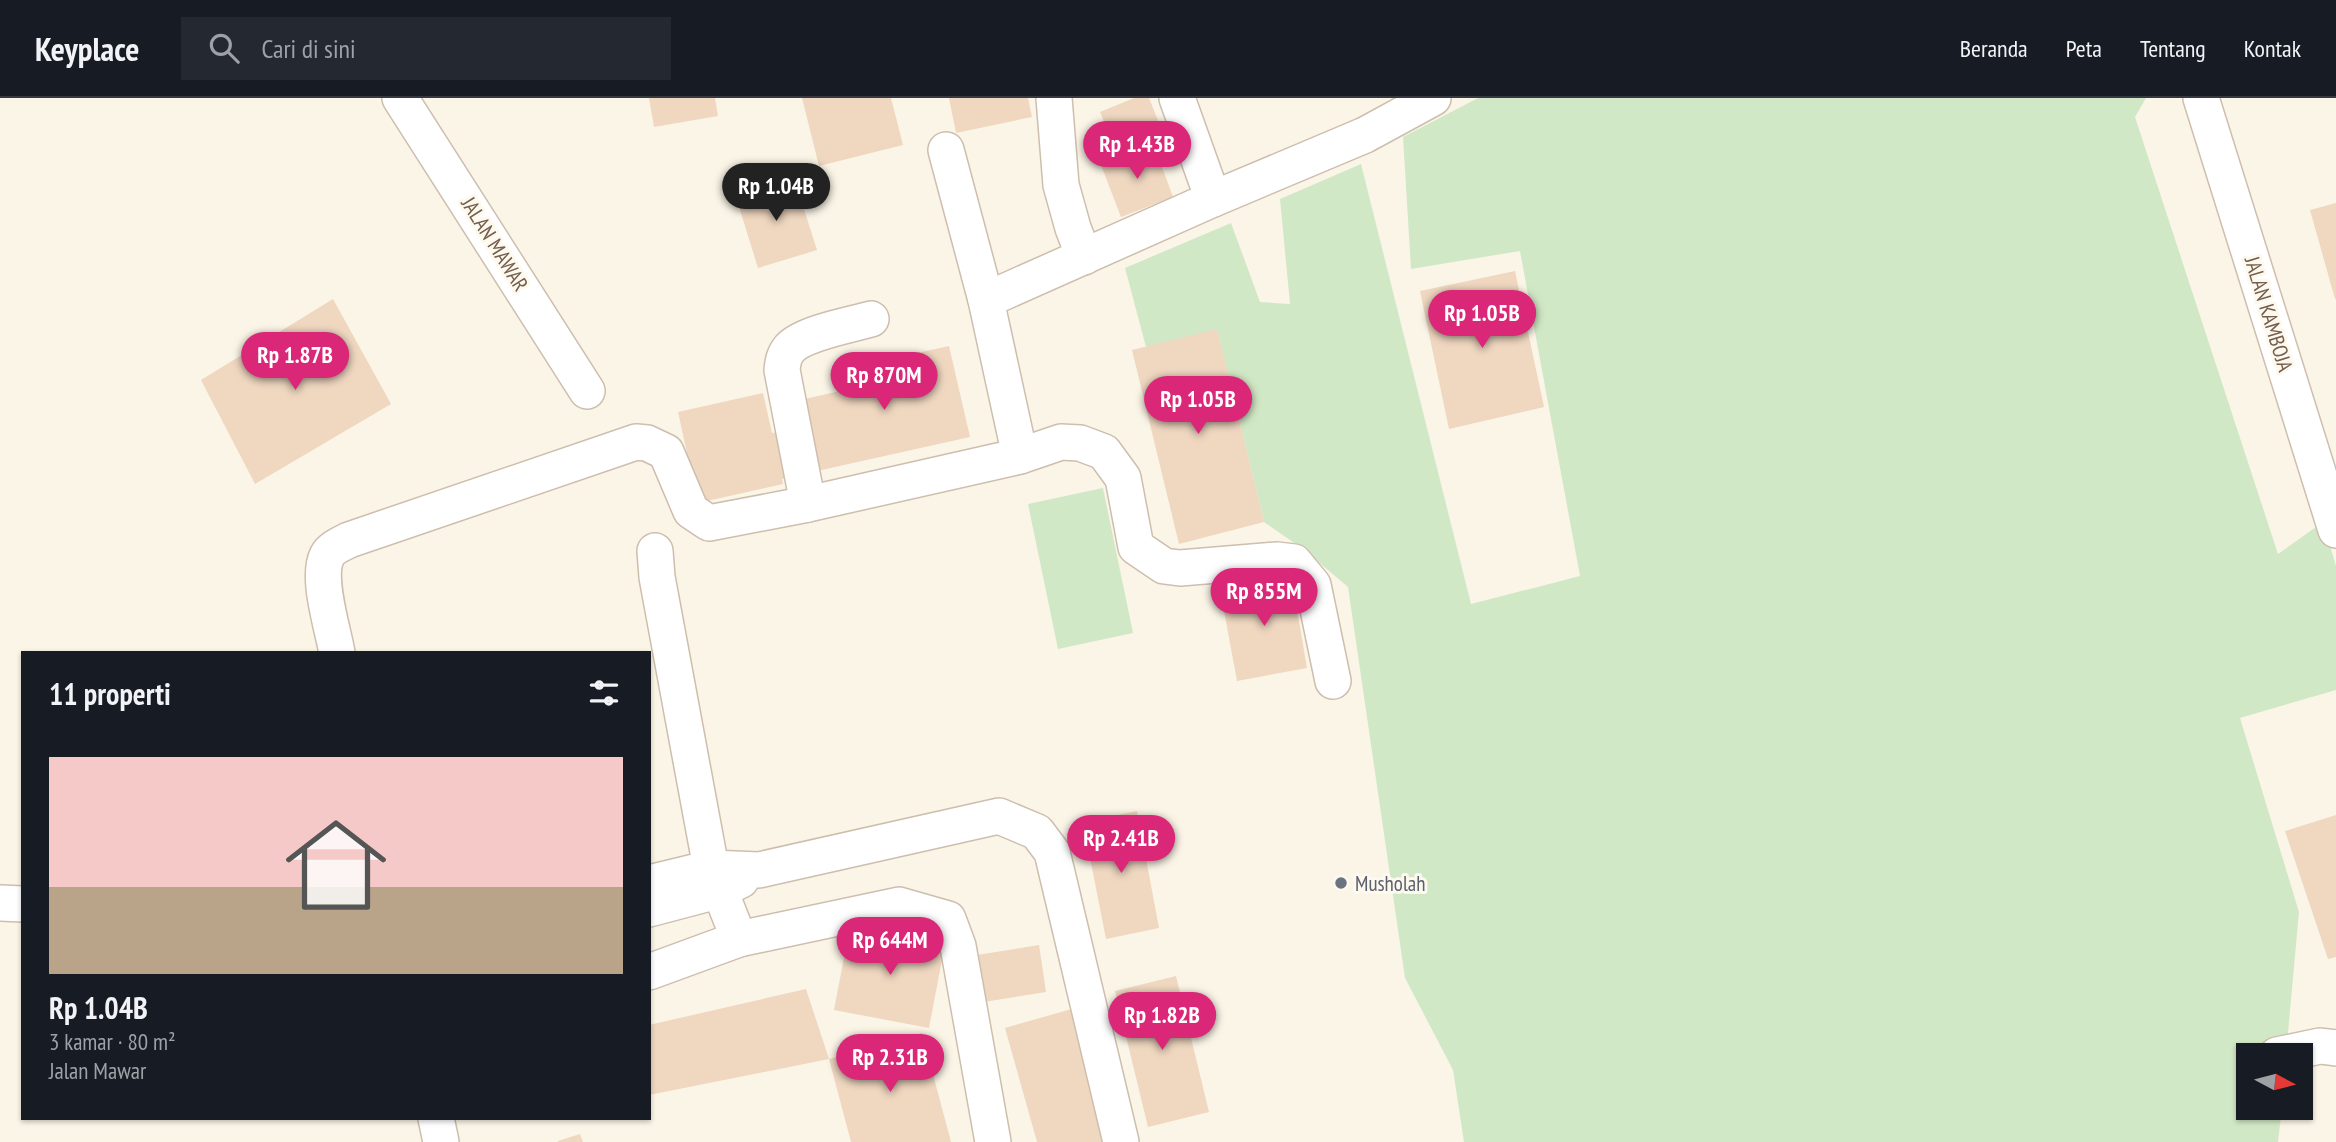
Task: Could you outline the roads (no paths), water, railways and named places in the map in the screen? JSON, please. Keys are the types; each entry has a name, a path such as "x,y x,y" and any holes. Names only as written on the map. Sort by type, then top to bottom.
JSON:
{"street":[{"name":"JALAN MAWAR","path":"400,98 587,391"},
{"path":"1054,98 1061,185 1084,257"},
{"path":"1177,98 1213,199"},
{"path":"986,300 1365,135 1433,98"},
{"name":"JALAN KAMBOJA","path":"2201,98 2336,530"},
{"path":"946,150 986,300 1020,456"},
{"path":"808,504 782,370 784,356 803,339 871,319"},
{"path":"337,651 324,582 328,553 335,548 349,540 636,442 647,443 666,452 691,511 709,523 808,504 1020,456 1062,442 1080,443 1104,452 1123,478 1136,547 1164,566 1180,568 1277,560 1294,562 1313,585 1333,681"},
{"path":"655,551 660,591 716,879 739,939"},
{"path":"651,883 716,879 999,816 1037,832 1052,852 1121,1142"},
{"path":"651,907 716,879"},
{"path":"0,903 21,904"},
{"path":"651,971 739,939 899,905 948,919 958,946 993,1142"},
{"path":"2314,1047 2336,1048"},
{"path":"436,1120 441,1142"}],"place":[{"name":"Musholah","path":"1341,883"}]}
